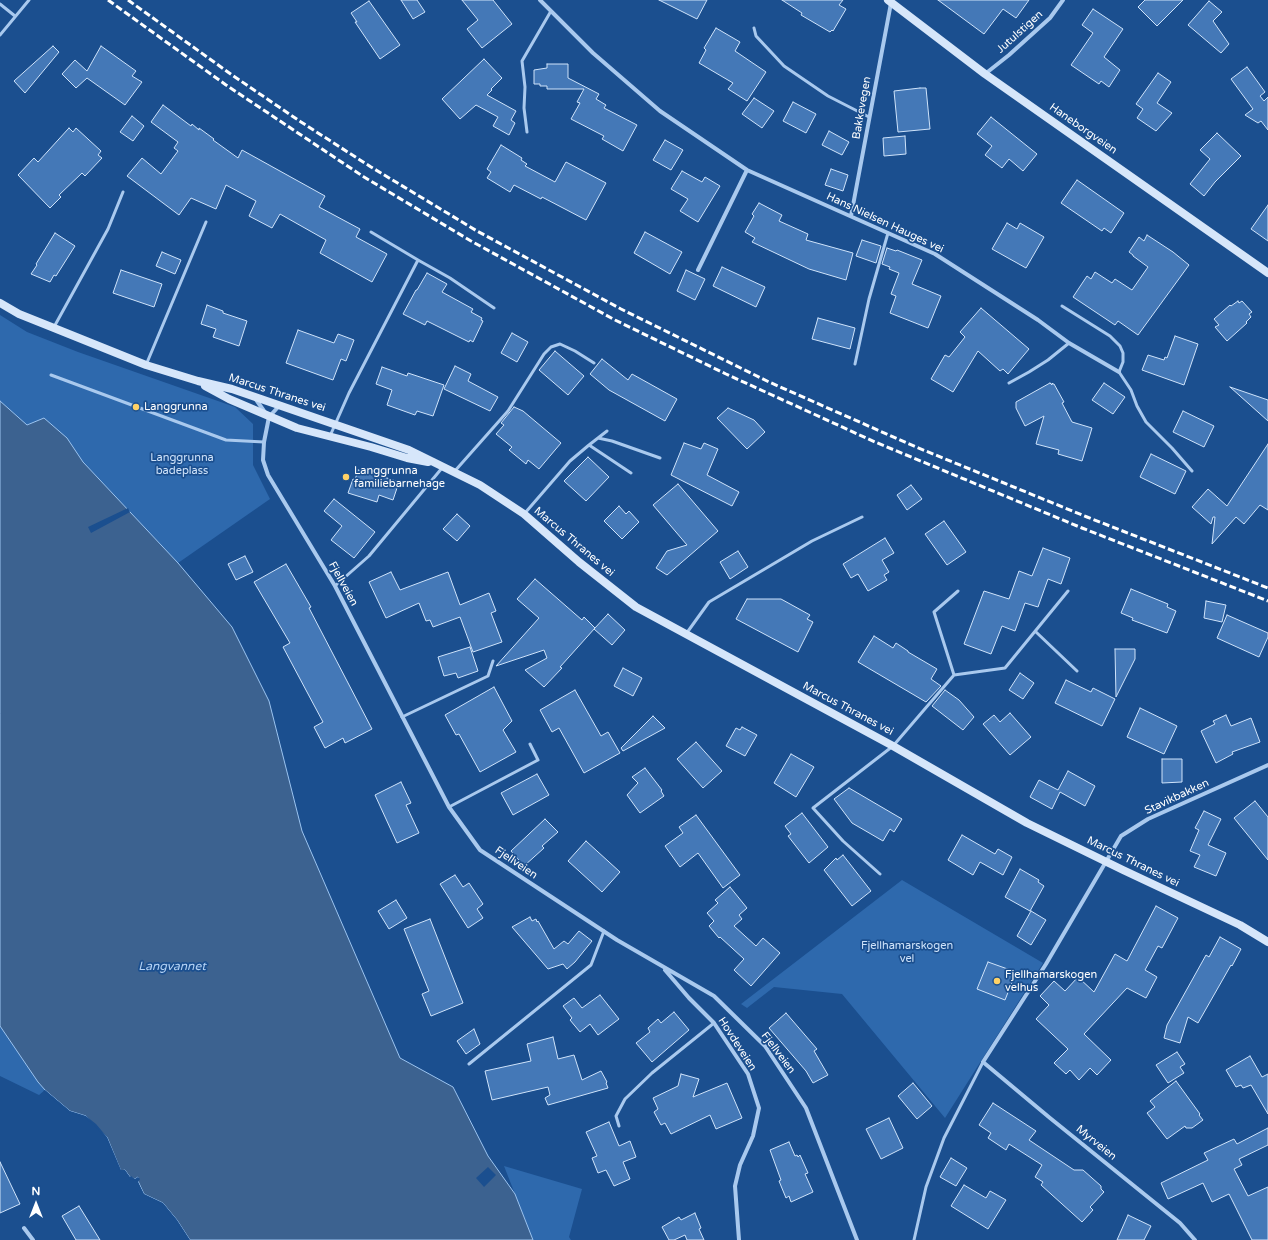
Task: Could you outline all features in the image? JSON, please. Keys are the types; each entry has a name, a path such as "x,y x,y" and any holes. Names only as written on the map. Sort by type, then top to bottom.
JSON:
{"main road":[{"name":"Haneborgveien","path":"889,1 985,74 1268,273"},
{"name":"Marcus Thranes vei","path":"0,303 20,314 146,365 198,381 232,389 409,450 480,485 524,514 579,562 636,607 893,746 1027,822 1240,925 1268,942"},
{"name":"Marcus Thranes vei","path":"198,381 229,399 297,428 372,446 407,458 440,465"}],"street":[{"name":"Hans Nielsen Hauges vei","path":"540,0 593,54 660,111 747,170 935,254 1038,320 1069,343 1119,372"},
{"name":"Jutulstigen","path":"985,74 1050,18 1063,0"},
{"name":"Bakkevegen","path":"851,216 889,1"},
{"path":"698,270 747,170"},
{"path":"255,397 269,417 280,405"},
{"name":"Fjellveien","path":"269,417 264,442 263,460 268,475 334,586 450,807 480,850 604,931 714,996 764,1046 806,1108 857,1240"},
{"name":"Stavikbakken","path":"1107,862 1121,836 1148,820 1268,765"},
{"path":"983,1062 1046,964 1107,862"},
{"name":"Hovdeveien","path":"663,966 689,998 714,1023 748,1074 759,1108 753,1136 740,1165 735,1186 739,1240"},
{"name":"Myrveien","path":"983,1062 1180,1224 1195,1240"},
{"path":"24,1228 32,1240"}],"lane":[{"path":"0,35 29,0"},
{"path":"0,4 15,16"},
{"path":"527,132 524,108 525,87 522,61 551,12"},
{"path":"754,28 756,36 784,66 828,96 869,117"},
{"path":"54,328 108,229 123,192"},
{"path":"146,365 206,222"},
{"path":"371,232 450,278 494,308"},
{"path":"855,364 869,299 888,233"},
{"path":"330,436 349,393 418,260"},
{"path":"1062,306 1110,336 1120,346 1123,352 1123,357 1119,372 1131,390 1137,406 1146,422 1172,448 1192,472"},
{"path":"1009,383 1048,360 1069,343"},
{"path":"454,472 508,411 544,354 551,347 560,344 575,351 594,363"},
{"path":"51,375 226,440 264,442"},
{"path":"524,514 570,460 607,431"},
{"path":"598,438 612,441 660,458"},
{"path":"590,445 631,473"},
{"path":"334,586 369,556 440,465"},
{"path":"686,634 709,602 812,541 862,517"},
{"path":"954,675 934,612 958,591"},
{"path":"880,874 842,841 813,808 893,746 954,675 1005,668 1068,591"},
{"path":"1036,632 1077,671"},
{"path":"402,717 488,676 493,661"},
{"path":"450,807 538,760 530,744"},
{"path":"469,1064 591,965 604,931"},
{"path":"619,1126 616,1116 625,1099 652,1073 714,1023"},
{"path":"914,1240 926,1187 944,1138 983,1062"}],"green space":[{"name":"Langgrunna badeplass","path":"0,315 27,332 78,352 235,407 253,424 253,465 270,499 178,563 83,462 67,438 27,425 0,401"},
{"name":"Fjellhamarskogen vel","path":"902,880 1043,963 945,1118 842,994 774,987 747,1008 741,1004"},
{"path":"0,1026 45,1090 39,1095 0,1076"},
{"path":"504,1166 582,1189 569,1237 571,1240 533,1240"}],"water":[{"name":"Langvannet","path":"0,401 27,425 44,418 67,438 83,462 178,563 232,627 269,701 302,831 400,1058 453,1087 488,1156 515,1194 533,1240 190,1240 177,1220 163,1203 144,1194 138,1181 138,1177 135,1179 130,1177 125,1170 121,1171 107,1137 86,1116 70,1111 45,1090 0,1026"}],"pier":[{"path":"128,508 130,512 91,533 88,527"},
{"path":"45,1090 70,1111 86,1116 96,1124 107,1137 121,1170 125,1170 130,1177 131,1176 135,1179 138,1177 140,1179 138,1182 144,1194 163,1203 177,1220 190,1240 188,1240 175,1221 161,1205 143,1195 136,1181 129,1179 124,1172 120,1172 105,1138 94,1125 85,1118 69,1113 43,1091"},
{"path":"488,1167 496,1175 484,1187 476,1178"}],"building":[{"path":"401,0 417,0 425,12 413,19"},
{"path":"462,0 493,0 512,24 482,48 467,29 478,20"},
{"path":"659,0 707,0 697,19"},
{"path":"782,0 843,0 839,5 846,9 833,31 832,30 830,32 801,15 802,13"},
{"path":"938,0 1029,0 1016,18 1003,9 984,34"},
{"path":"1145,0 1183,0 1157,26 1138,7"},
{"path":"369,1 400,45 380,59 355,22 357,22 351,13"},
{"path":"1209,1 1222,12 1213,21 1229,44 1221,53 1188,25"},
{"path":"1093,9 1123,29 1104,57 1120,70 1109,87 1101,81 1099,84 1071,65 1093,33 1082,25"},
{"path":"716,28 740,42 735,51 766,72 747,101 728,89 733,83 699,63 706,50 704,48"},
{"path":"53,46 59,52 25,93 14,81"},
{"path":"101,46 136,71 132,76 142,82 125,105 87,78 76,88 62,74 75,60 87,71"},
{"path":"484,59 502,78 487,95 516,111 511,120 515,123 509,135 493,126 498,117 476,105 460,119 442,99"},
{"path":"547,64 568,64 568,78 599,94 596,99 606,105 604,108 637,125 623,151 602,139 604,136 571,119 580,103 577,102 584,89 547,89 547,86 534,84 534,70 547,68"},
{"path":"1247,67 1265,92 1260,96 1264,101 1268,97 1268,130 1261,121 1258,123 1245,115 1253,109 1231,79"},
{"path":"1158,73 1171,82 1157,103 1172,113 1156,131 1137,118 1143,109 1136,104"},
{"path":"926,88 930,129 898,132 894,91"},
{"path":"754,98 774,111 762,128 742,114"},
{"path":"793,102 816,114 806,133 783,121"},
{"path":"163,105 191,126 192,124 199,130 199,128 238,158 242,150 325,196 319,207 360,229 356,237 387,254 372,282 320,253 326,240 280,214 272,228 249,216 256,201 226,185 216,209 191,198 179,215 127,176 142,158 161,174 178,151 174,148 178,142 151,122"},
{"path":"132,116 144,126 133,141 120,132"},
{"path":"991,117 1037,154 1023,171 1009,159 1002,168 985,155 992,146 977,134"},
{"path":"69,128 73,132 76,128 101,151 98,155 102,158 85,176 82,173 59,195 61,197 50,208 18,175 34,158 38,162"},
{"path":"829,131 849,142 842,155 822,145"},
{"path":"1217,133 1241,156 1215,182 1204,196 1190,184 1210,159 1200,150"},
{"path":"905,136 906,154 884,156 883,138"},
{"path":"665,140 683,150 671,170 653,160"},
{"path":"501,145 522,158 521,160 527,164 525,166 555,182 566,162 606,183 586,220 542,197 541,199 514,185 510,192 487,178 491,172 487,169"},
{"path":"831,169 848,175 843,191 825,185"},
{"path":"682,171 702,182 705,177 720,186 698,222 680,211 688,199 671,189"},
{"path":"1077,180 1124,213 1111,233 1104,228 1102,231 1061,203"},
{"path":"759,203 782,215 779,221 808,234 806,240 853,253 846,280 809,269 752,242 755,238 745,232 754,216 752,214"},
{"path":"1268,205 1268,241 1251,229"},
{"path":"1007,223 1017,229 1020,223 1044,237 1026,268 992,249"},
{"path":"645,232 682,252 670,274 634,253"},
{"path":"55,233 75,246 56,276 54,275 50,282 31,274"},
{"path":"1147,235 1173,252 1189,265 1138,335 1118,321 1115,325 1073,297 1087,276 1091,279 1095,272 1112,283 1115,279 1132,290 1148,267 1129,252 1139,237 1144,241"},
{"path":"862,240 881,246 876,263 856,256"},
{"path":"887,248 897,250 922,260 912,284 941,296 928,328 890,313 896,296 891,294 899,273 882,264"},
{"path":"162,252 181,260 175,274 156,266"},
{"path":"722,267 765,287 756,307 713,286"},
{"path":"121,270 162,284 154,307 113,293"},
{"path":"686,270 705,279 695,300 677,291"},
{"path":"427,273 447,284 442,292 473,309 471,312 482,318 481,320 483,321 473,342 470,340 469,342 427,321 425,325 403,314"},
{"path":"1238,301 1239,303 1242,301 1252,312 1249,314 1251,317 1246,322 1247,323 1227,341 1215,327 1219,325 1214,319 1230,305 1231,306"},
{"path":"207,305 223,311 223,313 247,321 239,346 213,337 216,329 201,324"},
{"path":"981,308 1029,349 1008,374 1003,369 1000,371 978,351 953,392 931,379 945,355 949,357 965,337 960,332"},
{"path":"818,318 855,328 850,349 812,339"},
{"path":"298,330 334,343 338,334 354,340 346,361 341,359 333,380 286,363"},
{"path":"512,333 528,342 517,362 501,353"},
{"path":"1175,336 1198,344 1184,385 1142,370 1148,355 1164,360 1165,357 1167,358"},
{"path":"555,351 584,376 568,395 539,370"},
{"path":"602,359 628,380 632,374 677,399 665,421 609,390 590,374"},
{"path":"455,366 471,374 468,381 498,397 490,411 444,389"},
{"path":"382,367 407,376 408,373 444,385 433,416 417,411 415,415 387,405 392,390 376,384"},
{"path":"1050,383 1052,385 1052,383 1054,384 1064,402 1062,403 1072,422 1092,428 1082,461 1058,454 1059,450 1036,444 1044,416 1025,426 1016,408 1016,402"},
{"path":"1104,383 1125,397 1113,414 1092,400"},
{"path":"1230,387 1268,400 1268,421"},
{"path":"514,407 523,411 561,443 539,469 528,460 526,464 509,450 512,447 496,434 504,425 501,423"},
{"path":"728,408 754,420 765,432 747,449 717,418"},
{"path":"1183,411 1214,426 1204,447 1173,432"},
{"path":"684,443 701,449 704,443 718,449 707,475 739,492 732,506 671,475"},
{"path":"1268,444 1268,510 1260,505 1244,524 1236,517 1212,544 1215,517 1213,517 1211,524 1192,507 1208,489 1227,506"},
{"path":"1151,454 1186,471 1175,494 1140,477"},
{"path":"588,457 609,477 586,501 564,481"},
{"path":"358,470 363,470 399,482 393,500 379,495 377,502 348,493 353,479 355,480"},
{"path":"678,484 718,531 667,575 656,568 667,551 687,545 653,505"},
{"path":"911,485 922,499 907,510 897,495"},
{"path":"334,499 375,532 354,558 331,540 342,526 324,511"},
{"path":"619,506 626,514 629,511 639,522 622,539 604,521"},
{"path":"457,514 470,526 457,541 443,529"},
{"path":"944,521 966,552 947,565 925,534"},
{"path":"885,538 894,553 882,560 889,572 884,575 887,580 868,591 858,574 851,578 843,564"},
{"path":"1043,548 1070,558 1061,584 1048,579 1038,607 1025,603 1015,631 1002,626 991,654 964,644 984,591 1009,599 1019,571 1032,576"},
{"path":"738,551 748,567 730,579 720,562"},
{"path":"245,556 253,572 236,580 228,564"},
{"path":"286,564 311,607 309,608 372,729 345,743 343,738 325,748 314,727 323,722 283,647 290,643 254,582"},
{"path":"391,572 400,590 448,572 460,605 489,593 496,611 491,613 502,642 473,652 460,617 433,627 430,620 426,621 419,603 386,618 369,582"},
{"path":"535,579 582,620 584,617 595,628 544,687 525,670 547,658 544,650 496,666 539,618 517,599"},
{"path":"1131,589 1168,604 1167,607 1176,611 1167,633 1132,620 1133,618 1121,613"},
{"path":"747,599 781,599 810,615 807,619 813,622 798,652 736,619"},
{"path":"1206,601 1226,605 1222,622 1204,618"},
{"path":"608,614 625,630 612,645 594,629"},
{"path":"1227,615 1268,633 1268,637 1259,657 1217,638"},
{"path":"874,636 893,648 896,643 937,669 931,679 941,686 926,702 858,662"},
{"path":"470,647 478,671 458,678 456,673 444,676 438,657"},
{"path":"1115,649 1135,649 1135,659 1116,697"},
{"path":"623,668 642,678 633,696 614,686"},
{"path":"1020,673 1034,683 1023,699 1009,690"},
{"path":"1066,680 1091,692 1093,688 1115,699 1102,726 1055,703"},
{"path":"494,687 512,721 503,730 516,752 480,772 459,734 456,735 445,715"},
{"path":"575,690 601,736 608,732 620,753 584,773 559,728 552,732 540,710"},
{"path":"945,690 959,700 974,717 963,730 932,706"},
{"path":"1140,708 1177,726 1164,754 1127,737"},
{"path":"1010,713 1031,737 1010,755 983,724 994,715 1000,722"},
{"path":"1226,715 1231,726 1251,718 1260,742 1232,752 1233,754 1216,763 1201,731 1215,724 1213,721"},
{"path":"653,716 665,728 623,751 621,748"},
{"path":"742,727 757,735 745,756 726,746 736,728 740,730"},
{"path":"696,742 722,771 703,788 677,759"},
{"path":"791,754 814,767 796,797 774,783"},
{"path":"1162,759 1182,759 1182,782 1162,783"},
{"path":"645,768 662,790 661,791 664,796 640,813 627,795 638,783 632,777"},
{"path":"1068,771 1095,786 1085,806 1060,792 1052,809 1030,797 1039,780 1058,790"},
{"path":"537,774 549,795 513,815 501,793"},
{"path":"401,782 411,803 406,805 419,833 397,843 375,795"},
{"path":"849,788 902,819 894,832 890,829 883,841 852,823 834,799"},
{"path":"1255,801 1268,817 1268,860 1234,818"},
{"path":"1204,811 1221,819 1208,845 1226,853 1216,876 1194,867 1200,855 1190,851 1199,830 1195,828"},
{"path":"802,813 828,847 809,863 788,836 791,834 785,826"},
{"path":"696,815 740,875 723,888 698,853 680,867 665,846 683,833 679,827"},
{"path":"545,819 558,832 542,846 544,848 524,866 511,851"},
{"path":"962,835 995,854 998,849 1012,857 1003,875 980,862 973,875 948,860"},
{"path":"586,841 620,872 602,892 568,861"},
{"path":"843,855 871,891 852,906 824,870 836,858 837,860"},
{"path":"1020,869 1039,880 1038,882 1044,886 1030,911 1005,897"},
{"path":"455,875 463,887 469,883 483,904 477,909 483,918 468,928 440,884"},
{"path":"730,887 747,908 739,915 742,919 734,926 756,946 763,938 780,953 751,986 734,970 744,959 720,937 719,938 709,926 714,921 707,913 718,903 715,900"},
{"path":"396,900 407,918 389,929 378,911"},
{"path":"1156,906 1178,918 1162,948 1158,946 1145,970 1157,977 1146,998 1127,988 1084,1034 1111,1060 1097,1075 1090,1068 1079,1080 1070,1070 1066,1074 1054,1063 1068,1049 1036,1019 1049,1005 1040,996 1054,981 1065,991 1078,977 1094,992 1115,954 1127,961"},
{"path":"1031,911 1046,920 1031,945 1017,936"},
{"path":"530,917 532,921 536,919 537,922 538,921 554,949 564,941 568,944 579,931 592,941 575,962 567,969 563,964 548,969 512,927"},
{"path":"430,919 463,1003 431,1016 422,994 429,991 404,929"},
{"path":"1220,937 1241,949 1232,966 1231,965 1198,1023 1188,1017 1180,1043 1164,1038 1167,1025 1206,955 1209,957"},
{"name":"Fjellhamarskogen velhus","path":"988,962 1016,972 1005,1000 977,989"},
{"path":"600,995 619,1019 598,1035 590,1024 580,1032 570,1020 572,1018 563,1006 574,998 582,1008"},
{"path":"674,1012 689,1030 652,1062 636,1043 650,1032 648,1028 658,1019 661,1023"},
{"path":"786,1013 817,1049 814,1051 828,1075 813,1083 806,1071 769,1028"},
{"path":"474,1029 480,1044 466,1054 457,1041"},
{"path":"553,1037 558,1059 574,1055 582,1080 601,1071 607,1082 608,1088 548,1105 545,1098 550,1095 548,1087 492,1100 485,1071 531,1061 527,1044"},
{"path":"1177,1052 1185,1064 1180,1067 1184,1073 1168,1083 1156,1065"},
{"path":"1250,1056 1262,1077 1268,1074 1268,1114 1251,1085 1243,1088 1241,1085 1236,1087 1226,1070"},
{"path":"681,1074 699,1079 693,1097 727,1083 742,1118 716,1129 710,1115 671,1134 665,1123 661,1125 654,1112 658,1109 653,1098 678,1086"},
{"path":"1176,1081 1203,1120 1192,1128 1186,1128 1185,1126 1167,1139 1147,1113 1155,1107 1150,1101"},
{"path":"913,1083 932,1106 917,1119 898,1096"},
{"path":"993,1103 1036,1131 1029,1140 1074,1170 1083,1170 1101,1186 1101,1189 1104,1192 1090,1207 1093,1210 1082,1222 1041,1185 1043,1182 1035,1177 1042,1165 1009,1144 1006,1150 988,1138 991,1133 979,1125"},
{"path":"889,1118 903,1148 881,1159 866,1129"},
{"path":"609,1122 619,1146 630,1141 636,1157 623,1162 630,1179 614,1186 606,1170 598,1173 592,1158 597,1156 586,1132"},
{"path":"1268,1128 1268,1145 1239,1159 1242,1165 1234,1169 1248,1196 1268,1187 1268,1240 1252,1240 1229,1194 1212,1202 1203,1183 1168,1199 1161,1183 1208,1160 1204,1153 1234,1139 1237,1144"},
{"path":"789,1142 795,1156 797,1155 798,1157 800,1155 808,1173 805,1174 813,1192 791,1202 789,1196 786,1198 779,1181 781,1180 770,1150"},
{"path":"951,1158 967,1168 956,1186 940,1177"},
{"path":"0,1162 20,1204 0,1213"},
{"path":"964,1185 986,1198 990,1191 1006,1200 988,1229 951,1206"},
{"path":"79,1206 100,1240 76,1240 62,1216"},
{"path":"695,1213 701,1228 699,1229 704,1240 687,1240 685,1235 674,1240 669,1240 662,1227 679,1217 681,1220"},
{"path":"1128,1215 1151,1226 1144,1240 1117,1240"}],"railway":[{"path":"108,0 226,85 364,177 471,241 615,320 726,374 875,442 1082,528 1268,601"},
{"path":"128,0 232,75 371,167 477,231 621,309 769,382 916,447 1087,517 1268,588"}],"place":[{"name":"Langgrunna","path":"136,407"},
{"name":"Langgrunna familiebarnehage","path":"346,477"},
{"name":"Fjellhamarskogen velhus","path":"997,981"}]}
